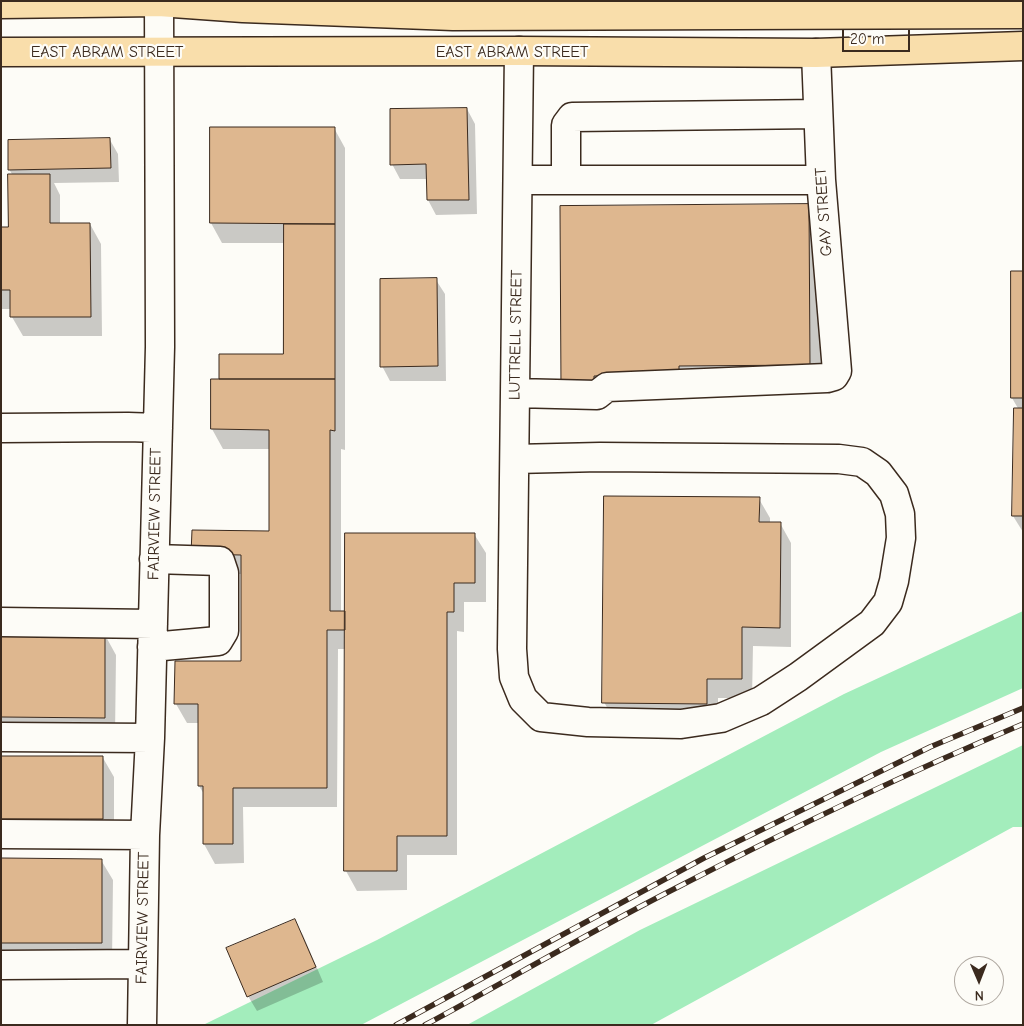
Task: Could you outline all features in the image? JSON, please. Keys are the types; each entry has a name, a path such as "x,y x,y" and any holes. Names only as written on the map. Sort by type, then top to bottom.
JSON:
{"main road":[{"path":"1,4 159,2 243,8 453,16 470,8 963,7 1023,14"},
{"path":"470,8 519,51"},
{"path":"816,8 816,53"},
{"name":"EAST ABRAM STREET","path":"1,52 519,51 816,53 1023,46"}],"street":[{"name":"FAIRVIEW STREET","path":"142,1025 144,835 150,738 160,347 159,2"},
{"name":"LUTTRELL STREET","path":"514,459 600,457 839,459 862,462 878,473 894,494 900,514 901,538 894,580 888,602 872,623 798,677 761,701 720,718 681,724 588,722 541,717 523,699 514,678 512,649 513,619 514,459 519,51"},
{"name":"GAY STREET","path":"515,393 597,395 607,387 827,378 834,376 837,372 821,180 816,53"},
{"path":"566,180 566,125 572,117 818,114"},
{"path":"518,180 821,180"},
{"path":"1,428 158,428"},
{"path":"1,622 218,641 224,631 224,573 220,561 154,560"},
{"path":"1,737 150,738"},
{"path":"1,834 144,835"},
{"path":"1,965 143,964"}],"green space":[{"path":"1023,611 1023,688 881,752 361,1025 203,1025 377,940 844,694"},
{"path":"1023,745 1023,827 1013,827 651,1025 467,1025 640,930"}],"building":[{"path":"467,108 469,200 427,200 426,164 390,165 390,109"},
{"path":"210,127 335,127 335,224 210,223"},
{"path":"110,138 111,168 8,170 8,140"},
{"path":"8,174 50,174 50,223 90,223 91,317 10,317 10,290 1,290 1,227 8,227"},
{"path":"809,204 810,365 679,366 679,375 594,376 594,389 561,389 560,206"},
{"path":"284,224 335,224 335,379 219,379 219,354 283,354"},
{"path":"1011,271 1023,271 1023,398 1011,398"},
{"path":"437,278 438,366 380,367 380,279"},
{"path":"211,379 335,379 335,431 330,430 330,611 345,611 345,630 327,630 327,788 233,788 233,844 203,844 203,786 198,786 198,704 174,704 175,661 241,661 241,555 191,554 192,530 269,531 269,430 211,429"},
{"path":"1014,408 1023,408 1023,516 1012,516"},
{"path":"604,496 760,497 759,522 781,522 780,628 742,627 742,679 707,679 707,704 602,703"},
{"path":"345,533 475,533 475,583 454,583 454,612 447,612 447,836 397,836 397,871 344,871"},
{"path":"1,633 105,634 105,718 1,717"},
{"path":"1,756 103,756 103,819 1,819"},
{"path":"1,858 102,859 102,943 1,943"},
{"path":"295,919 316,967 247,997 226,948"}],"railway":[{"path":"396,1025 704,858 930,747 1023,708"},
{"path":"425,1025 611,922 717,867 890,783 1023,724"}]}
